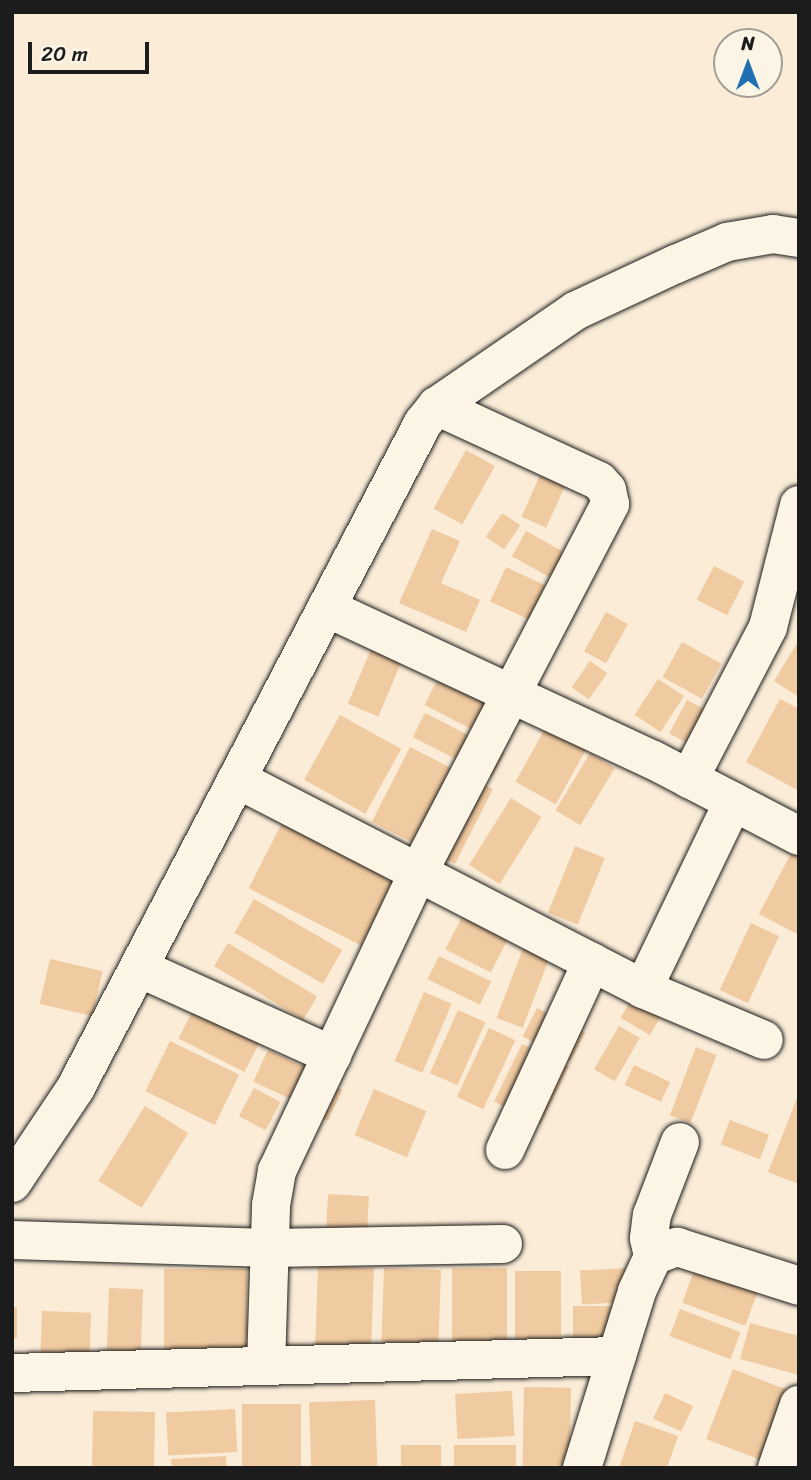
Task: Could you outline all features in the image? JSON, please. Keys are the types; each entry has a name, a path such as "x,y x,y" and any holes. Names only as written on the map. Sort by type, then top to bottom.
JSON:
{"street":[{"path":"12,1183 75,1089 423,423 438,406 575,311 727,242 773,234 799,238"},
{"path":"266,1366 271,1205 278,1171 418,873 513,695 610,504 607,490 599,481 438,406"},
{"path":"689,779 768,627 799,505"},
{"path":"327,608 689,779 799,836"},
{"path":"237,779 643,989 764,1041"},
{"path":"643,989 733,803"},
{"path":"505,1150 592,962"},
{"path":"139,968 332,1055"},
{"path":"582,1468 637,1291 653,1256 649,1238 652,1215 680,1142"},
{"path":"12,1240 269,1248 503,1244"},
{"path":"653,1256 677,1247 799,1286"},
{"path":"12,1373 617,1356"},
{"path":"777,1468 799,1405"}],"building":[{"path":"466,450 495,466 462,525 434,509"},
{"path":"541,473 566,484 546,528 521,517"},
{"path":"502,513 520,525 504,549 486,537"},
{"path":"432,529 460,541 441,583 480,600 466,632 399,603"},
{"path":"526,531 594,569 580,594 512,556"},
{"path":"714,566 744,581 727,615 697,600"},
{"path":"506,567 545,585 529,620 490,601"},
{"path":"606,612 628,624 606,663 584,651"},
{"path":"799,640 799,697 774,681"},
{"path":"374,642 404,655 378,717 348,704"},
{"path":"682,642 721,664 702,699 663,677"},
{"path":"590,661 607,673 589,699 572,687"},
{"path":"445,665 521,704 500,744 425,705"},
{"path":"658,679 684,696 661,732 635,715"},
{"path":"780,699 799,709 799,791 746,762"},
{"path":"687,700 728,722 711,756 669,734"},
{"path":"425,713 504,753 492,777 413,737"},
{"path":"340,715 401,749 365,814 304,780"},
{"path":"547,725 587,747 556,804 515,782"},
{"path":"410,747 493,789 455,864 372,822"},
{"path":"590,753 615,768 580,825 555,810"},
{"path":"511,798 542,817 500,884 469,865"},
{"path":"285,817 425,888 389,960 249,888"},
{"path":"575,846 605,858 578,925 548,913"},
{"path":"795,846 799,847 799,935 759,914"},
{"path":"254,899 342,950 323,984 234,933"},
{"path":"469,903 514,926 491,972 445,949"},
{"path":"751,923 779,936 748,1003 720,990"},
{"path":"228,943 317,997 303,1020 214,966"},
{"path":"524,946 550,956 523,1028 496,1018"},
{"path":"439,956 491,981 480,1005 428,979"},
{"path":"50,959 103,971 92,1016 40,1004"},
{"path":"424,992 452,1004 422,1073 395,1061"},
{"path":"635,993 664,1010 650,1035 620,1018"},
{"path":"537,1008 585,1033 571,1061 522,1037"},
{"path":"193,1010 259,1044 244,1072 178,1039"},
{"path":"458,1010 485,1022 457,1085 430,1073"},
{"path":"619,1026 640,1038 615,1081 594,1069"},
{"path":"489,1028 515,1040 483,1109 457,1097"},
{"path":"170,1041 239,1075 215,1125 145,1091"},
{"path":"522,1044 569,1067 541,1124 494,1102"},
{"path":"696,1047 717,1055 690,1123 670,1115"},
{"path":"268,1050 325,1077 310,1108 253,1082"},
{"path":"634,1065 670,1082 661,1102 625,1085"},
{"path":"325,1082 342,1090 328,1121 311,1113"},
{"path":"254,1088 280,1102 265,1130 239,1116"},
{"path":"374,1089 426,1111 407,1157 354,1135"},
{"path":"799,1093 799,1184 768,1172"},
{"path":"145,1106 188,1133 142,1208 98,1181"},
{"path":"730,1120 769,1135 760,1159 721,1144"},
{"path":"328,1194 369,1196 367,1237 326,1235"},
{"path":"318,1266 374,1268 371,1352 315,1350"},
{"path":"647,1267 649,1301 582,1304 580,1271"},
{"path":"384,1268 441,1270 438,1344 381,1342"},
{"path":"452,1268 507,1268 507,1345 452,1345"},
{"path":"695,1268 758,1291 745,1326 682,1303"},
{"path":"164,1269 247,1269 247,1350 164,1350"},
{"path":"515,1271 561,1271 561,1339 515,1339"},
{"path":"109,1288 143,1289 141,1353 107,1352"},
{"path":"573,1306 634,1306 634,1338 573,1338"},
{"path":"12,1307 17,1307 17,1338 12,1338"},
{"path":"680,1309 741,1332 730,1359 670,1336"},
{"path":"42,1311 91,1313 90,1354 41,1352"},
{"path":"750,1323 799,1336 799,1375 740,1359"},
{"path":"733,1369 789,1391 762,1461 706,1439"},
{"path":"524,1387 571,1388 570,1468 523,1468"},
{"path":"512,1391 514,1436 457,1439 455,1394"},
{"path":"665,1393 693,1406 681,1431 653,1418"},
{"path":"375,1400 377,1468 311,1468 309,1402"},
{"path":"242,1404 301,1404 301,1468 242,1468"},
{"path":"235,1409 237,1452 168,1456 166,1413"},
{"path":"93,1411 155,1412 154,1468 92,1468"},
{"path":"635,1421 678,1436 667,1468 619,1468"},
{"path":"401,1445 441,1445 441,1468 401,1468"},
{"path":"454,1445 516,1445 516,1468 454,1468"},
{"path":"226,1456 227,1468 172,1468 171,1459"}]}
